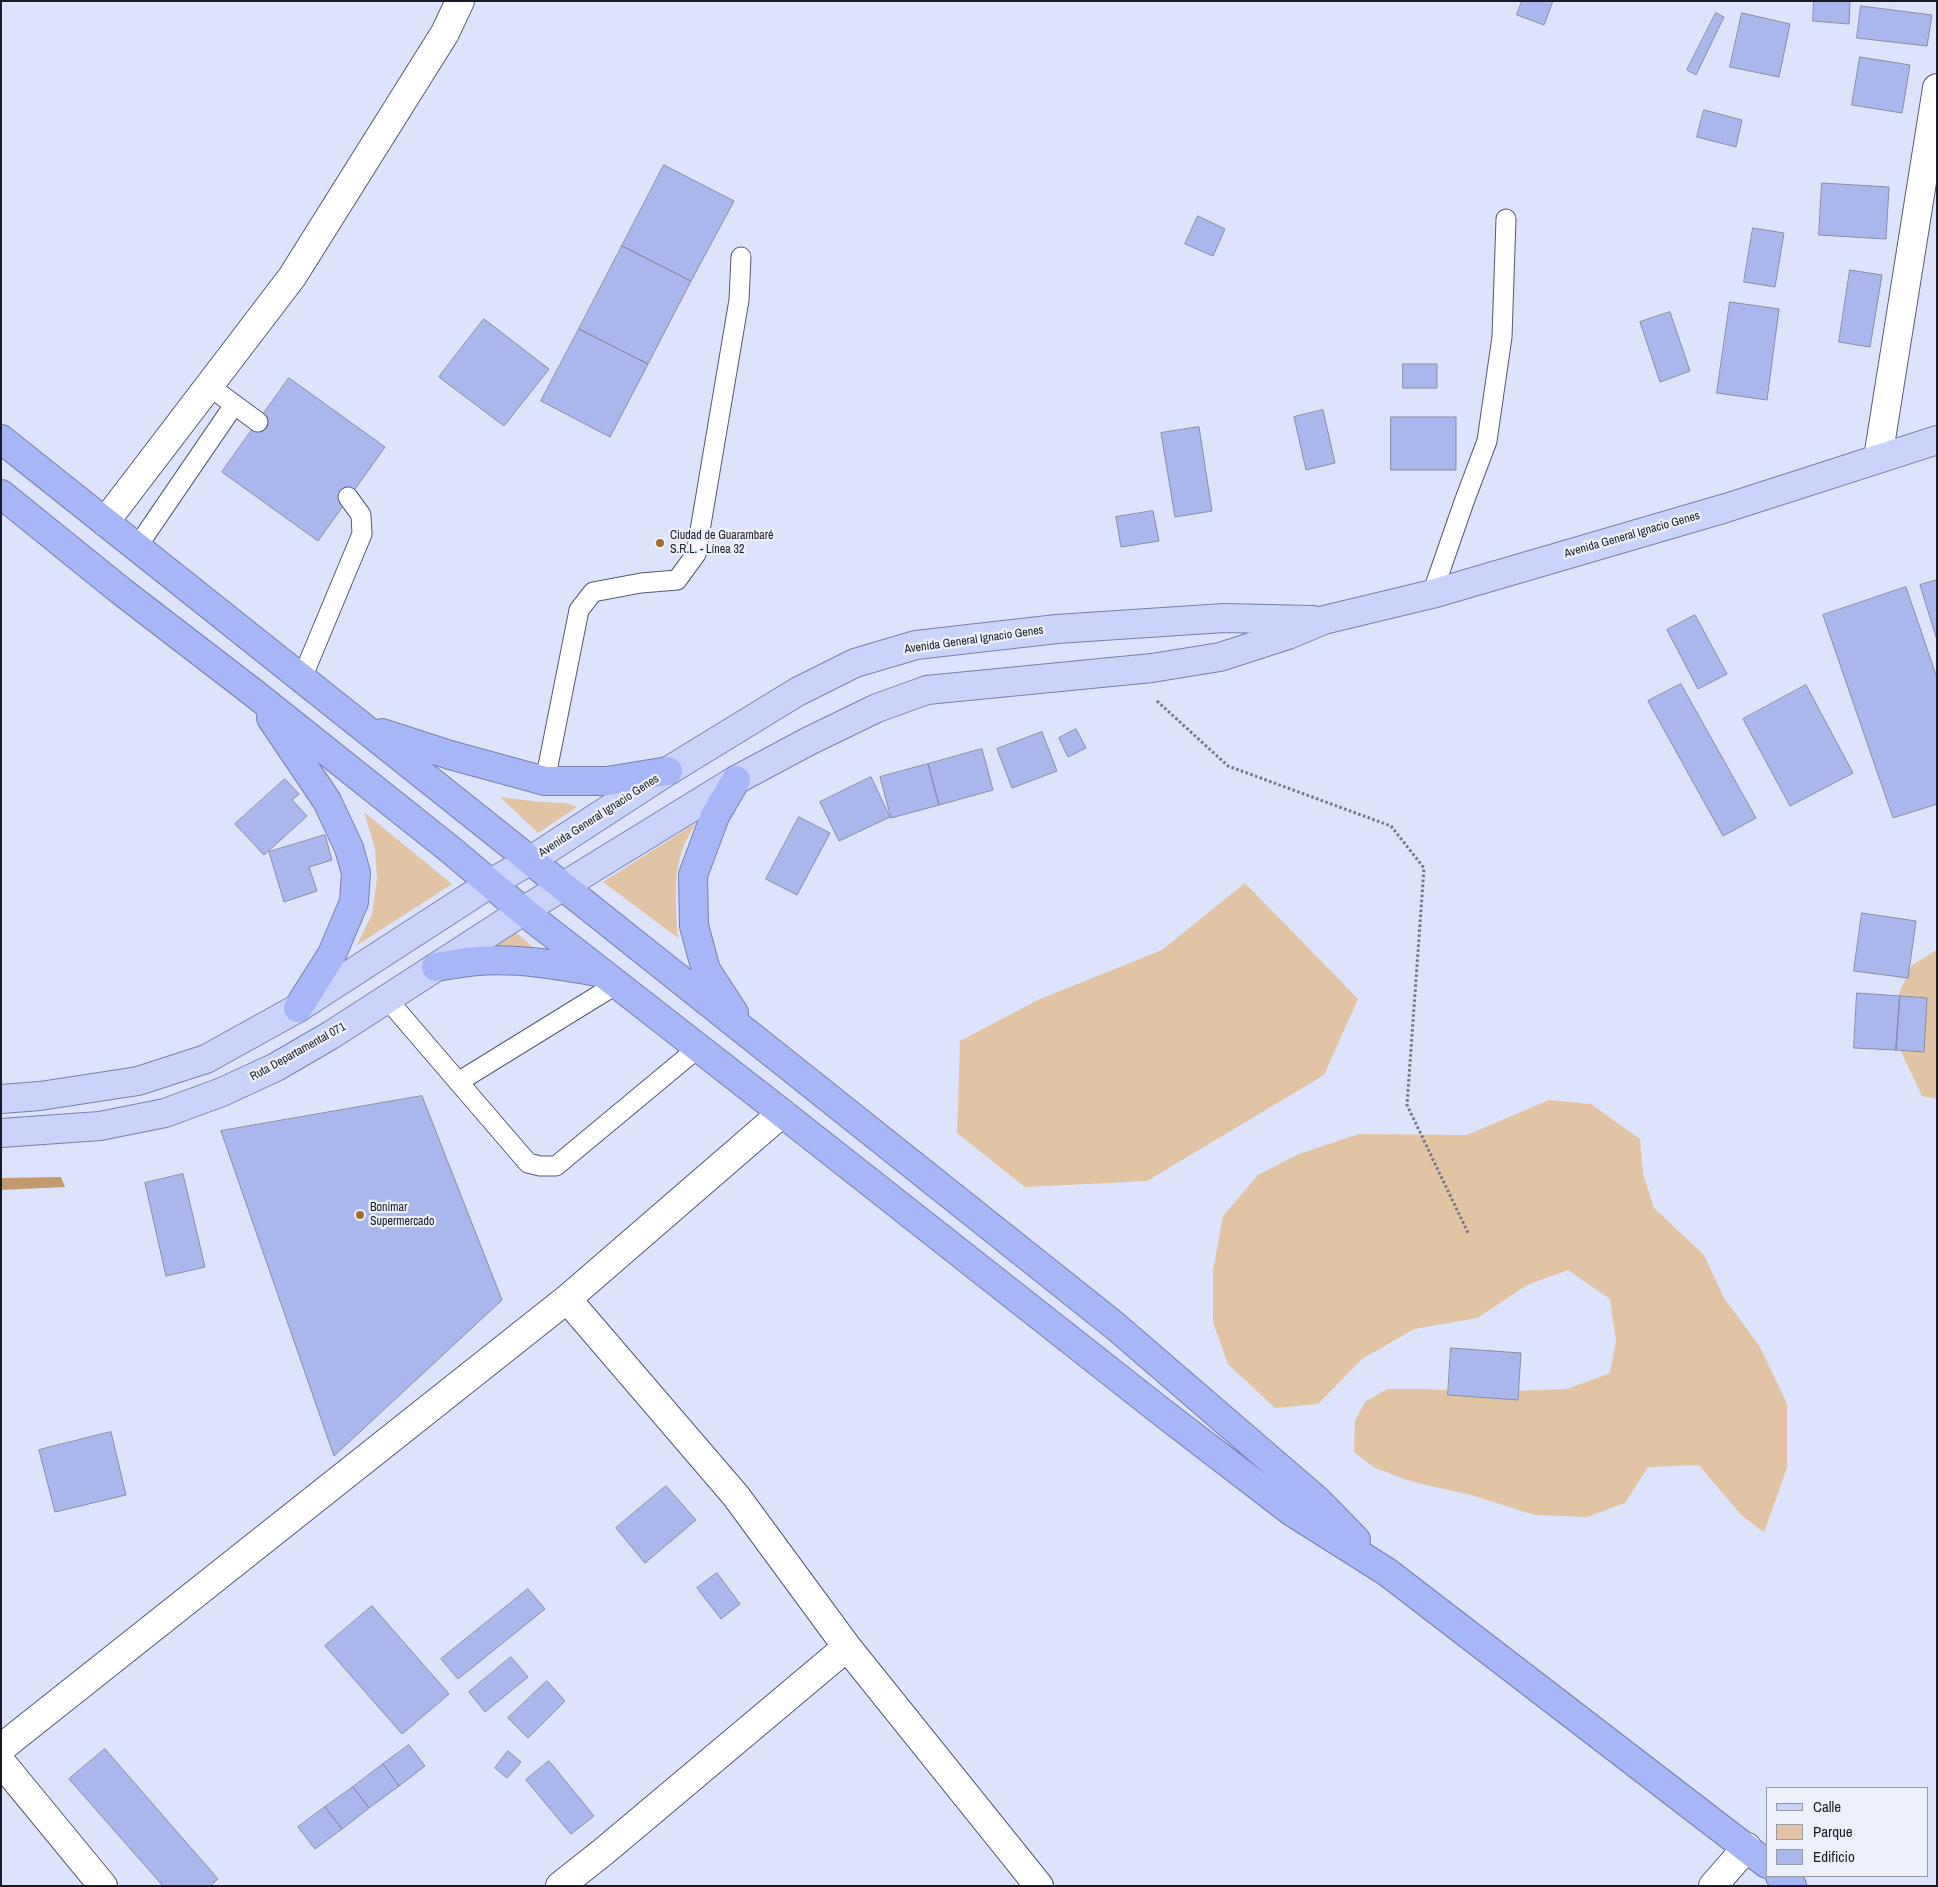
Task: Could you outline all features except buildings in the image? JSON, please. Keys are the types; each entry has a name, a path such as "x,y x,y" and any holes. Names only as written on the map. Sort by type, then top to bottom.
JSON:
{"highway":[{"path":"1,439 531,860 562,888 1114,1325 1317,1500 1387,1572"},
{"path":"1,494 121,591 255,694 491,883 523,911 1163,1414 1292,1512 1387,1572 1757,1856"},
{"path":"255,694 326,801 349,848 356,873 354,902 332,954 298,1008"},
{"path":"364,727 450,755 546,781 607,780 668,771"},
{"path":"736,780 715,816 693,875 694,926 706,970 746,1032"},
{"path":"436,967 480,961 521,962 562,965 610,978"},
{"path":"1781,1877 1792,1886"}],"main road":[{"name":"Avenida General Ignacio Genes","path":"562,888 736,780 809,741 877,708 928,690 1152,668 1220,657 1288,635 1324,620 1432,594 1726,508 1937,440"},
{"name":"Avenida General Ignacio Genes","path":"531,860 668,771 797,692 855,662 916,645 1057,629 1224,618 1324,620"},
{"path":"1,1099 40,1096 138,1082 206,1059 298,1008 491,883 531,860"},
{"name":"Ruta Departamental 071","path":"1,1134 100,1126 165,1113 222,1092 276,1067 331,1035 523,911 562,888"}],"street":[{"path":"105,522 292,277 445,33 460,1"},
{"path":"1878,458 1937,88"},
{"path":"1,1748 567,1299 782,1113"},
{"path":"567,1299 736,1496 847,1647 1039,1886"},
{"path":"560,1886 847,1647"},
{"path":"1,1762 103,1886"},
{"path":"1713,1886 1757,1856"}],"lane":[{"path":"1432,594 1487,441 1502,337 1506,219"},
{"path":"546,781 579,610 593,592 641,583 677,580 696,554 739,300 742,257"},
{"path":"209,386 258,422"},
{"path":"137,547 234,405"},
{"path":"302,678 362,534 361,515 348,497"},
{"path":"458,1082 610,978"},
{"path":"386,999 528,1162 540,1166 556,1166 698,1048"}],"path":[{"path":"1124,670 1228,766 1391,826 1424,868 1407,1106 1469,1235"}],"green space":[{"path":"500,797 567,803 577,807 538,833"},
{"path":"364,812 452,884 357,945 372,914 377,879 375,848"},
{"path":"696,823 683,847 677,871 678,938 603,882"},
{"path":"1245,883 1358,999 1324,1075 1147,1181 1025,1187 957,1133 960,1041 1040,999 1162,950"},
{"path":"512,929 551,963 468,960"},
{"path":"1937,950 1937,1099 1922,1096 1896,1041 1891,1011 1912,965"},
{"path":"1549,1100 1591,1104 1640,1139 1643,1174 1654,1208 1704,1255 1724,1298 1760,1347 1787,1404 1787,1468 1764,1532 1742,1516 1699,1465 1648,1467 1625,1503 1587,1517 1535,1515 1471,1495 1413,1482 1375,1468 1354,1452 1355,1421 1365,1402 1387,1389 1488,1392 1567,1389 1610,1373 1616,1341 1610,1299 1568,1270 1527,1285 1477,1318 1414,1329 1362,1359 1318,1404 1275,1408 1228,1364 1213,1322 1213,1271 1223,1216 1258,1175 1299,1154 1359,1134 1467,1135"}],"shaded area":[{"path":"61,1177 65,1187 1,1190 1,1178"}],"place":[{"name":"Ciudad de Guarambaré S.R.L. - Línea 32","path":"660,543"},
{"name":"Bonimar Supermercado","path":"360,1215"}]}
